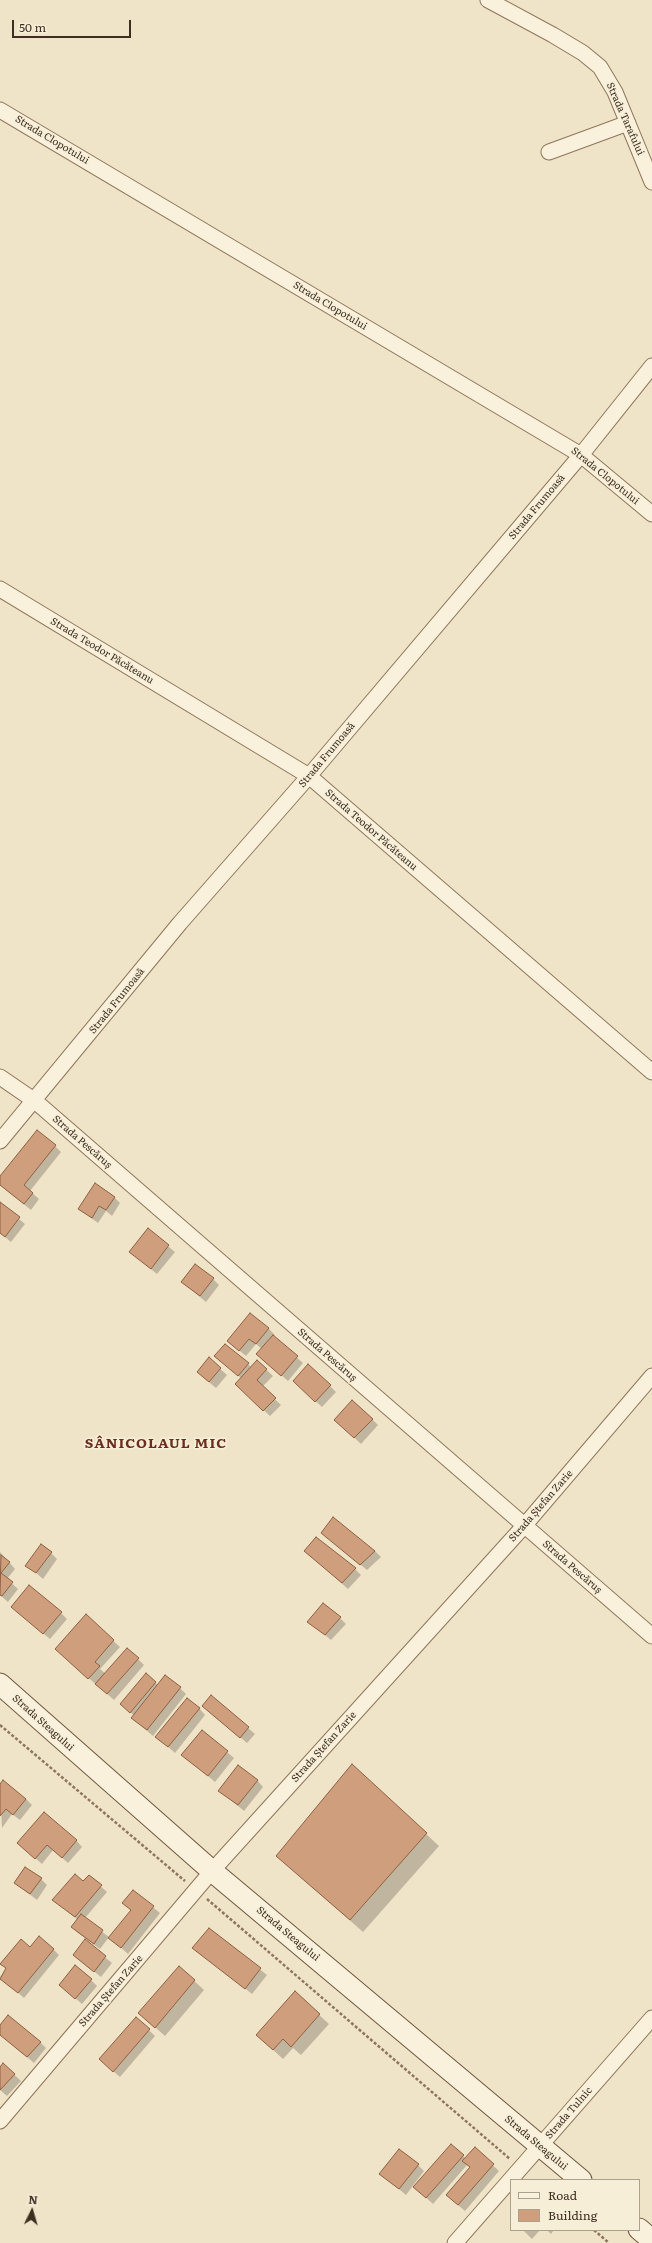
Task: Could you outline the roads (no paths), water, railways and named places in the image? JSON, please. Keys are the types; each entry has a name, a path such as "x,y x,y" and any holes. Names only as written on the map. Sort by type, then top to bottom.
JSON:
{"main road":[{"name":"Strada Steagului","path":"0,1684 212,1872 580,2179"},
{"path":"640,2230 652,2240"}],"street":[{"name":"Strada Tarafului","path":"488,0 553,35 583,53 600,67 615,92 652,182"},
{"name":"Strada Clopotului","path":"0,110 581,455 652,514"},
{"path":"550,152 628,123"},
{"name":"Strada Frumoasă","path":"0,1141 35,1101 180,923 309,776 581,455 652,366"},
{"name":"Strada Teodor Păcăteanu","path":"0,589 309,776 652,1072"},
{"name":"Strada Pescăruș","path":"0,1077 35,1101 652,1636"},
{"name":"Strada Ștefan Zarie","path":"0,2121 212,1872 524,1526 652,1376"},
{"name":"Strada Tulnic","path":"511,2179 652,2018"},
{"name":"Strada Tulnic","path":"455,2243 510,2180"}],"district":[{"name":"SÂNICOLAUL MIC","path":"156,1444"}]}
